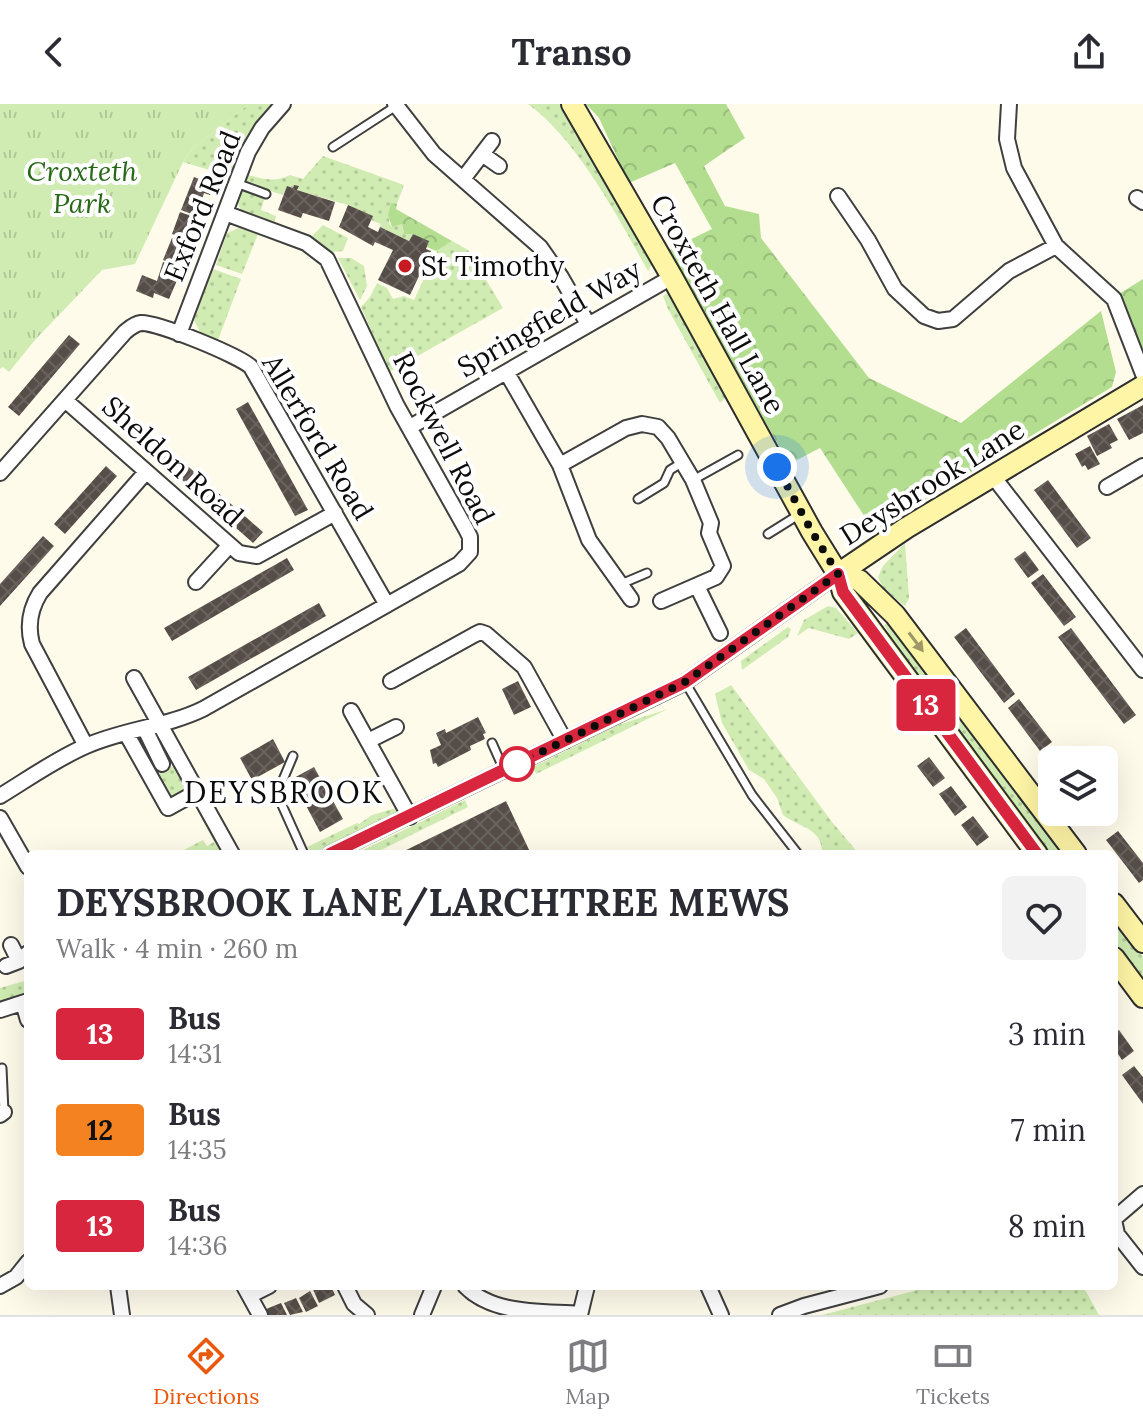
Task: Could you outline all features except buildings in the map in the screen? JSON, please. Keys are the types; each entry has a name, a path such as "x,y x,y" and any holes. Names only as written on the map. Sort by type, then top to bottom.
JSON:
{"street":[{"name":"Exford Road","path":"179,334 254,138 283,104"},
{"name":"Croxteth Hall Lane","path":"572,104 838,574 843,592 1034,850"},
{"path":"1009,104 1007,139 1014,168 1056,246 1114,299 1143,374"},
{"path":"396,105 425,144 540,247 588,324"},
{"path":"463,179 492,141"},
{"path":"482,154 499,166"},
{"path":"838,196 868,240 895,289 924,316 938,321 953,319 1009,271 1056,246"},
{"name":"Rockwell Road","path":"0,796 86,746 203,709 459,564 470,552 470,537 374,361 327,259 306,243 225,213"},
{"name":"Springfield Way","path":"410,427 672,277"},
{"name":"Allerford Road","path":"0,473 130,327 147,324 179,334 239,357 251,367 387,605"},
{"path":"507,373 560,465 589,540 631,599"},
{"name":"Deysbrook Lane","path":"339,850 685,682 880,544 1143,386"},
{"name":"Sheldon Road","path":"65,400 229,546 246,556 257,556 335,513"},
{"path":"560,465 626,428 642,424 663,431 693,480 711,523 709,533 723,566 716,577 661,601"},
{"path":"1107,487 1143,466"},
{"path":"86,746 32,644 29,635 31,612 40,593 146,472"},
{"path":"992,475 1143,670"},
{"path":"196,582 229,546"},
{"path":"838,574 859,580 895,615 1073,850"},
{"path":"697,586 720,633"},
{"path":"870,630 878,614 889,612 895,615"},
{"path":"391,681 480,632 486,634 524,667 565,741"},
{"path":"1130,652 1143,643"},
{"path":"134,678 230,850"},
{"path":"351,711 410,817"},
{"path":"368,741 396,727"},
{"path":"145,729 162,764"},
{"path":"126,733 168,808 197,792"},
{"path":"0,818 24,860"},
{"path":"1118,909 1143,942"},
{"path":"11,945 18,960"},
{"path":"1118,963 1143,997"},
{"path":"0,1010 24,1002"},
{"path":"1118,1216 1143,1194"},
{"path":"1118,1235 1143,1267"},
{"path":"0,1286 16,1277 24,1267"},
{"path":"119,1290 122,1315"},
{"path":"347,1290 354,1304 367,1315"},
{"path":"422,1315 432,1290"},
{"path":"469,1290 502,1309 580,1314 586,1290"},
{"path":"710,1290 721,1315"},
{"path":"780,1315 865,1290"},
{"path":"248,1291 260,1315"}],"lane":[{"path":"333,147 396,105"},
{"path":"236,183 266,194"},
{"path":"693,480 738,455"},
{"path":"638,499 664,483 670,470 683,462"},
{"path":"768,534 802,513"},
{"path":"621,584 647,573"},
{"path":"685,682 752,795 795,850"},
{"path":"492,743 504,770"},
{"path":"293,756 277,794 302,850"},
{"path":"2,1068 2,1114"}],"green space":[{"name":"Croxteth Park","path":"0,104 249,104 192,149 135,264 102,270 9,372 3,367 0,369"},
{"path":"249,104 274,104 232,177 183,162 192,149"},
{"path":"528,104 564,104 653,263 648,271 596,181 563,138"},
{"path":"586,104 726,104 745,138 704,166 725,206 759,214 761,238 869,378 961,423 1101,311 1116,372 1112,387 874,531 820,448 789,464 669,250 712,229 675,163 629,183 599,118"},
{"path":"323,156 404,185 397,204 391,204 389,223 392,227 402,224 403,232 413,234 409,241 380,227 381,224 371,220 372,216 348,205 297,190 298,186 287,187 283,195 245,183 248,175 274,180 290,175 303,179"},
{"path":"239,189 265,197 261,210 276,216 273,226 241,210 237,198"},
{"path":"391,203 397,204 396,209 452,241 436,251 427,247 428,241 413,234 404,234 402,224 392,227 388,215"},
{"path":"323,225 348,238 343,251 332,252 312,236"},
{"path":"239,228 258,234 242,274 216,265 227,233"},
{"path":"452,241 468,250 503,308 389,372 361,307 377,283 387,288 393,299 404,296 414,300 438,249"},
{"path":"338,258 351,258 364,266 367,286 360,300"},
{"path":"213,269 241,279 218,340 200,332 194,320"},
{"path":"1143,279 1143,356 1119,294"},
{"path":"668,293 725,394 720,403 668,309 663,296"},
{"path":"905,543 909,598 905,606 883,588 878,577 883,566"},
{"path":"828,606 836,608 858,633 849,639 809,628 797,636 804,620"},
{"path":"889,623 1038,817 1038,826 1045,826 1063,850 1046,850 899,650 884,625"},
{"path":"788,627 791,629 788,637 742,670 741,661"},
{"path":"731,685 856,850 822,850 815,834 783,815 777,798 764,779 749,770 722,723 715,694"},
{"path":"668,709 536,774 533,767 618,725"},
{"path":"178,763 195,791 170,805 153,777"},
{"path":"465,800 468,807 381,850 363,850"},
{"path":"201,803 227,850 184,850 203,840 207,846 214,842 195,806"},
{"path":"400,807 397,813 320,850 307,847 359,824 372,815"},
{"path":"1118,923 1143,957 1143,982 1118,948"},
{"path":"24,981 24,994 0,1003 0,988"},
{"path":"918,1290 1085,1290 1099,1315 822,1315"}],"bus line":[{"name":"13","path":"339,850 685,682 838,574 843,592 874,636 1034,850"}],"place":[{"name":"St Timothy","path":"405,266"}],"district":[{"name":"DEYSBROOK","path":"284,793"}],"route":[{"path":"517,764 685,682 838,574 777,467"}]}
